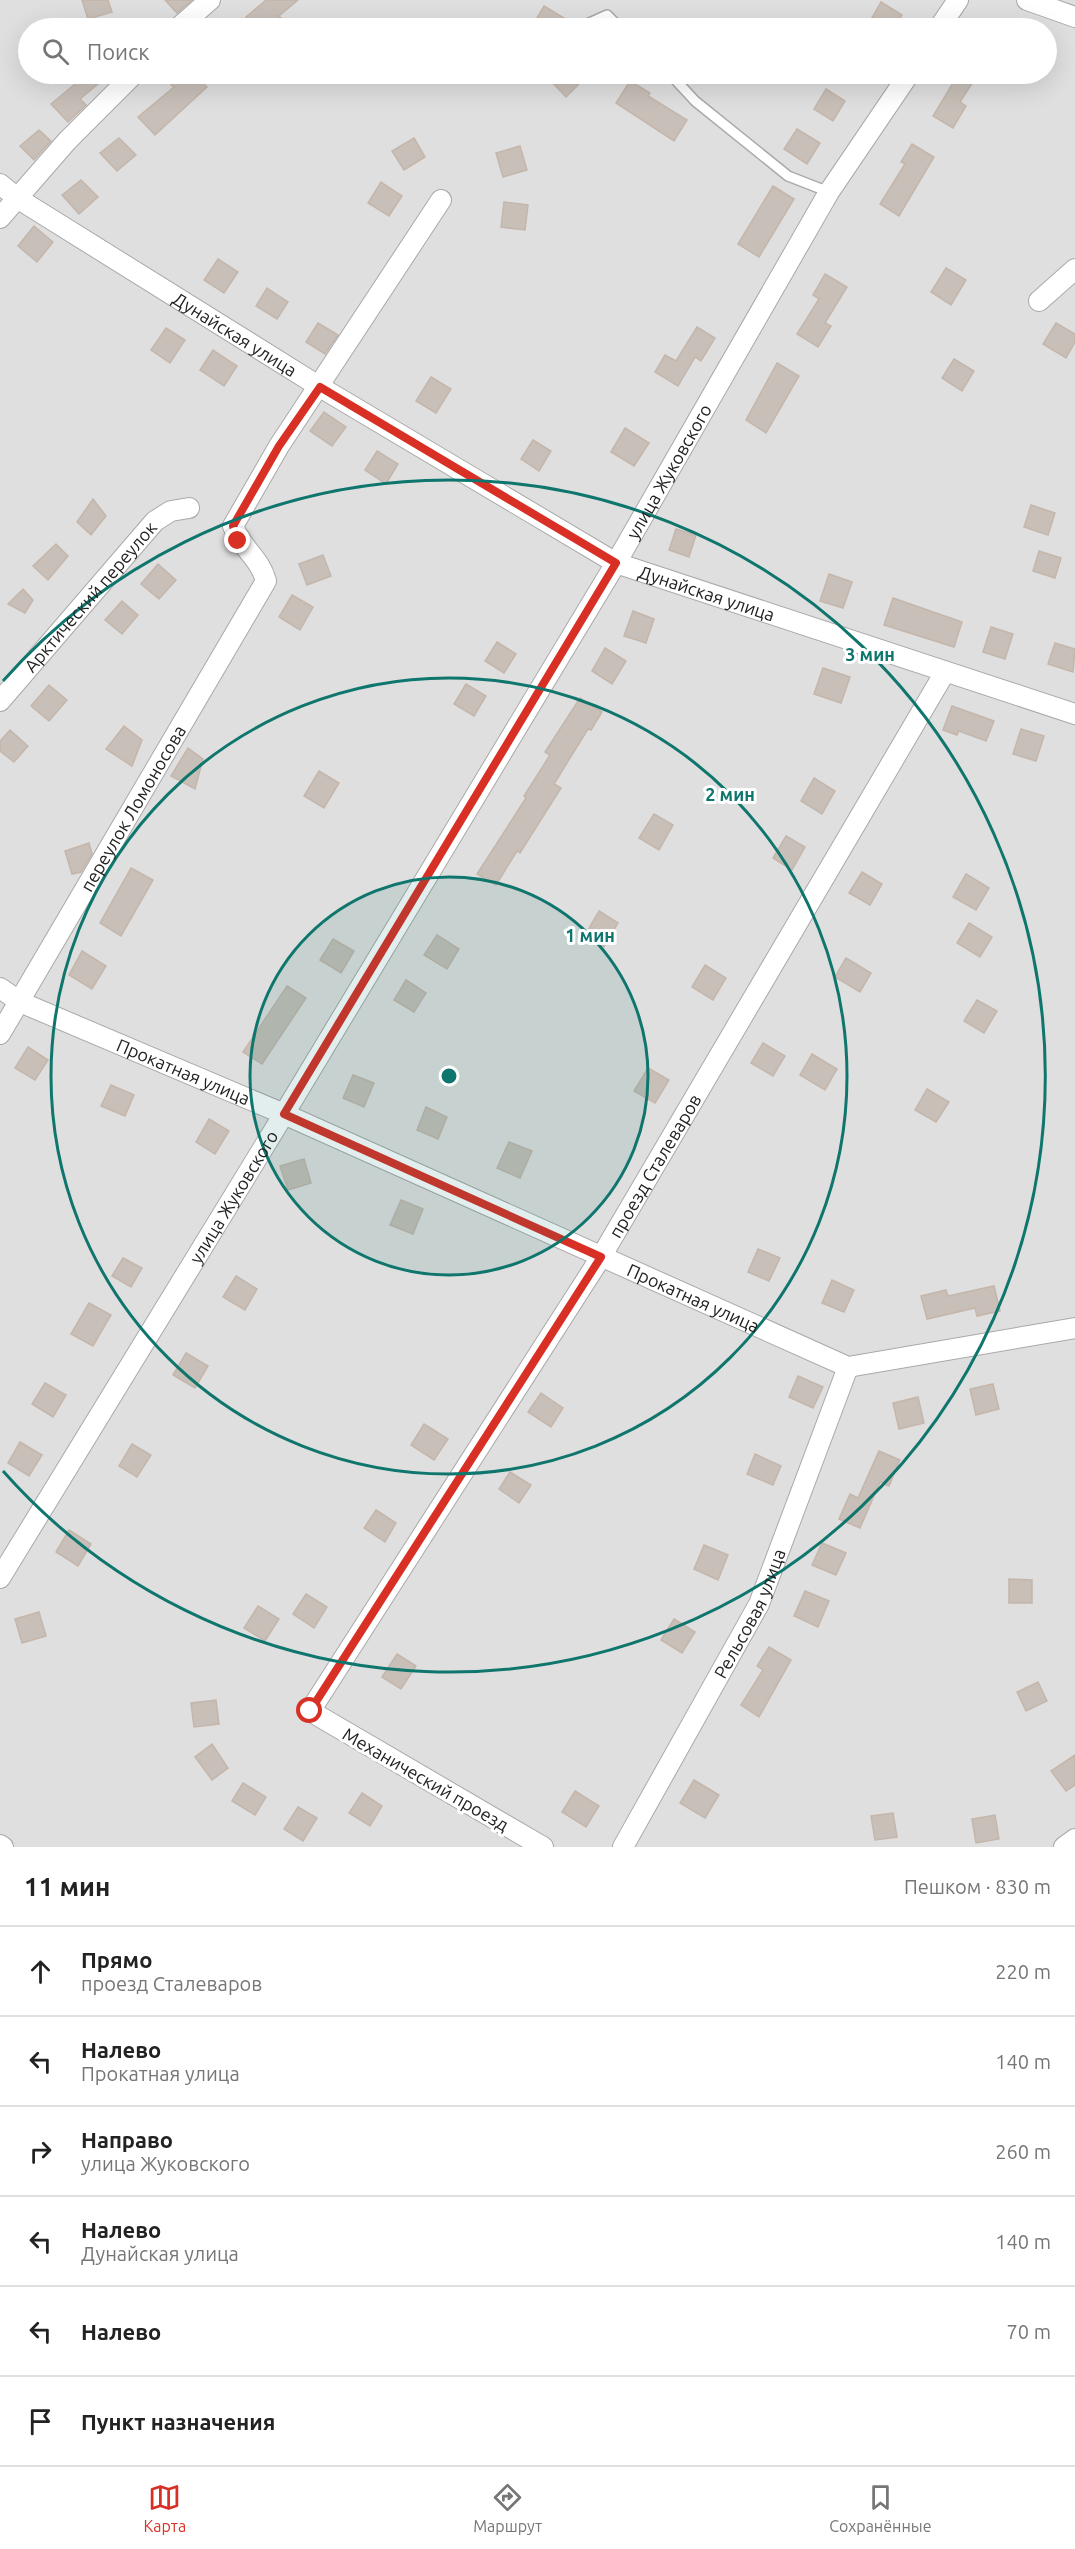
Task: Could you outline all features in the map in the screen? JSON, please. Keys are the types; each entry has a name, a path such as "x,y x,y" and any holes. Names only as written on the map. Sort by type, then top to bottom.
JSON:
{"street":[{"path":"189,18 210,0"},
{"path":"946,18 958,0"},
{"path":"1027,0 1075,18"},
{"path":"0,218 67,141 124,84"},
{"name":"улица Жуковского","path":"0,1578 284,1114 616,563 829,192 902,84"},
{"name":"Дунайская улица","path":"0,184 17,198 320,387 616,563 1075,714"},
{"path":"320,387 441,200"},
{"path":"1039,301 1075,269"},
{"name":"переулок Ломоносова","path":"0,1034 266,581 262,567 238,541 233,526 279,446 320,387"},
{"name":"Арктический переулок","path":"0,701 155,521 171,511 189,508"},
{"name":"проезд Сталеваров","path":"310,1711 601,1257 945,672"},
{"name":"Прокатная улица","path":"0,988 20,1002 284,1114 848,1367"},
{"path":"848,1367 1075,1328"},
{"name":"Рельсовая улица","path":"622,1847 759,1605 848,1367"},
{"name":"Механический проезд","path":"310,1711 543,1847"},
{"path":"1064,1847 1075,1839"}],"lane":[{"path":"679,84 694,101 788,176 829,192"}],"shaded area":[{"path":"0,0 1075,0 1075,1847 0,1847"}],"building":[{"path":"82,0 108,0 112,12 88,18"},
{"path":"165,0 192,0 177,13"},
{"path":"266,0 298,0 279,16 281,18 246,17"},
{"path":"881,2 902,15 900,18 872,18"},
{"path":"544,6 564,18 537,18"},
{"path":"75,84 98,84 80,99 86,105 68,122 51,104"},
{"path":"204,84 207,87 155,135 138,117 174,87 171,85"},
{"path":"554,84 579,84 566,97"},
{"path":"628,84 635,84 650,93 648,96 687,120 674,141 616,103"},
{"path":"952,84 972,84 960,102 966,106 953,128 933,116"},
{"path":"826,89 845,101 833,121 814,109"},
{"path":"797,129 820,143 807,164 784,149"},
{"path":"39,130 51,141 34,160 20,146"},
{"path":"119,138 136,155 117,171 100,153"},
{"path":"414,138 425,157 404,170 392,151"},
{"path":"912,144 934,157 899,216 880,204 905,164 901,162"},
{"path":"520,146 527,170 503,177 496,153"},
{"path":"81,180 98,197 79,214 62,195"},
{"path":"381,182 402,196 389,216 368,203"},
{"path":"773,186 794,199 759,257 738,244"},
{"path":"504,202 528,205 525,230 501,227"},
{"path":"34,226 53,242 37,262 18,246"},
{"path":"218,259 238,272 224,293 204,280"},
{"path":"946,268 966,280 951,305 931,292"},
{"path":"825,274 847,287 825,323 831,326 818,347 797,334 819,299 813,295"},
{"path":"267,288 288,302 277,319 256,306"},
{"path":"318,323 338,335 325,354 306,342"},
{"path":"1056,323 1075,334 1075,342 1066,358 1043,344"},
{"path":"697,327 715,338 701,361 695,357 678,386 655,372 665,355 676,361"},
{"path":"166,328 185,340 170,363 151,350"},
{"path":"213,350 237,366 224,386 200,370"},
{"path":"954,359 974,371 962,391 942,378"},
{"path":"777,363 799,376 766,433 746,420"},
{"path":"431,377 451,389 436,413 416,401"},
{"path":"324,412 346,427 332,446 310,431"},
{"path":"625,428 649,443 634,466 611,452"},
{"path":"533,440 551,451 539,471 521,459"},
{"path":"377,451 398,464 386,484 365,470"},
{"path":"93,499 106,516 91,535 77,522"},
{"path":"1031,505 1055,513 1048,535 1024,527"},
{"path":"676,529 696,535 689,557 669,550"},
{"path":"56,544 68,556 48,580 33,566"},
{"path":"1039,551 1061,558 1055,578 1033,571"},
{"path":"323,555 331,576 307,585 299,564"},
{"path":"158,564 176,580 159,599 141,584"},
{"path":"829,574 852,582 843,608 820,601"},
{"path":"23,589 33,600 25,613 8,604"},
{"path":"292,595 313,607 300,630 279,617"},
{"path":"893,598 962,622 954,647 884,625"},
{"path":"122,601 138,615 122,634 105,620"},
{"path":"633,611 654,619 646,643 624,636"},
{"path":"991,627 1013,634 1005,659 983,652"},
{"path":"497,642 516,654 504,673 485,661"},
{"path":"1055,643 1075,649 1073,672 1048,664"},
{"path":"605,648 626,661 612,684 592,671"},
{"path":"823,668 850,677 841,703 814,694"},
{"path":"466,684 486,696 474,716 454,704"},
{"path":"49,685 67,700 49,721 31,706"},
{"path":"580,698 602,712 591,730 588,729 554,784 561,788 520,853 517,851 496,885 477,874 526,798 524,796 550,755 545,752"},
{"path":"952,706 994,721 986,741 959,731 957,735 943,730"},
{"path":"124,726 142,740 132,766 106,749"},
{"path":"1021,729 1044,736 1036,761 1013,754"},
{"path":"10,730 28,746 14,762 0,751 0,741"},
{"path":"188,748 203,759 195,789 171,776"},
{"path":"319,771 339,783 324,808 304,796"},
{"path":"814,778 835,791 822,814 801,801"},
{"path":"654,814 673,825 659,850 639,838"},
{"path":"786,836 805,847 792,870 773,858"},
{"path":"89,843 92,854 81,872 72,874 65,851"},
{"path":"131,868 153,880 121,936 100,923"},
{"path":"862,872 882,884 870,905 849,893"},
{"path":"966,874 989,888 976,910 953,897"},
{"path":"599,911 618,923 604,947 585,935"},
{"path":"969,923 992,937 980,957 957,943"},
{"path":"437,935 459,949 447,969 424,955"},
{"path":"333,939 354,951 341,973 320,960"},
{"path":"82,951 106,966 92,989 69,975"},
{"path":"846,958 871,973 860,992 835,977"},
{"path":"705,965 726,978 713,1000 692,987"},
{"path":"406,980 426,993 414,1012 394,1000"},
{"path":"287,986 306,998 262,1064 243,1052"},
{"path":"977,1000 997,1011 984,1033 964,1021"},
{"path":"763,1043 785,1056 773,1076 751,1063"},
{"path":"28,1047 48,1060 35,1080 15,1068"},
{"path":"812,1054 837,1069 825,1090 800,1075"},
{"path":"648,1068 669,1080 655,1103 634,1091"},
{"path":"353,1075 374,1083 364,1107 343,1098"},
{"path":"111,1085 134,1095 125,1116 101,1106"},
{"path":"927,1089 949,1102 936,1122 915,1110"},
{"path":"426,1107 447,1117 438,1139 417,1130"},
{"path":"209,1119 229,1131 215,1154 196,1142"},
{"path":"509,1142 532,1151 520,1178 497,1168"},
{"path":"304,1159 311,1183 288,1190 280,1166"},
{"path":"401,1200 423,1209 413,1234 390,1225"},
{"path":"758,1249 780,1258 769,1281 748,1272"},
{"path":"123,1258 142,1268 131,1287 112,1276"},
{"path":"236,1276 257,1289 245,1310 223,1297"},
{"path":"832,1280 854,1290 844,1312 822,1303"},
{"path":"994,1286 1000,1311 977,1316 975,1308 927,1319 921,1296 946,1290 948,1296"},
{"path":"89,1303 111,1315 93,1346 71,1334"},
{"path":"186,1353 208,1366 195,1388 173,1375"},
{"path":"798,1376 823,1387 813,1408 789,1397"},
{"path":"45,1383 66,1395 53,1417 32,1404"},
{"path":"993,1384 999,1409 976,1415 970,1389"},
{"path":"541,1393 563,1408 551,1427 528,1412"},
{"path":"918,1397 924,1423 899,1429 893,1403"},
{"path":"424,1424 448,1439 434,1460 411,1445"},
{"path":"20,1442 42,1455 29,1476 8,1463"},
{"path":"132,1444 151,1455 137,1477 119,1466"},
{"path":"879,1451 900,1460 889,1486 880,1482 860,1528 839,1519 850,1494 858,1498"},
{"path":"755,1454 781,1466 773,1485 747,1474"},
{"path":"510,1472 531,1485 519,1503 499,1489"},
{"path":"376,1510 396,1523 385,1542 364,1528"},
{"path":"69,1530 91,1544 78,1566 56,1552"},
{"path":"822,1543 846,1553 836,1575 812,1565"},
{"path":"704,1545 728,1555 718,1580 694,1569"},
{"path":"1009,1579 1032,1580 1032,1603 1009,1603"},
{"path":"805,1591 829,1601 818,1627 794,1616"},
{"path":"306,1594 327,1607 314,1628 293,1614"},
{"path":"258,1606 279,1619 265,1641 244,1628"},
{"path":"39,1612 46,1636 22,1643 15,1619"},
{"path":"674,1619 695,1632 682,1653 661,1640"},
{"path":"769,1647 791,1660 759,1717 741,1705 763,1670 757,1666"},
{"path":"397,1654 416,1666 401,1689 382,1677"},
{"path":"1038,1682 1047,1701 1026,1711 1017,1692"},
{"path":"216,1700 219,1724 194,1727 191,1703"},
{"path":"212,1744 228,1768 212,1780 195,1757"},
{"path":"1075,1755 1075,1785 1066,1791 1051,1771"},
{"path":"694,1780 719,1795 705,1818 680,1803"},
{"path":"243,1783 266,1797 255,1815 232,1801"},
{"path":"575,1791 599,1806 586,1827 562,1812"},
{"path":"362,1793 382,1806 370,1826 349,1813"},
{"path":"298,1807 317,1818 303,1841 284,1829"},
{"path":"893,1813 897,1837 875,1840 871,1816"},
{"path":"995,1815 999,1839 976,1843 972,1819"}],"route":[{"path":"238,541 233,526 279,446 320,387 616,563 284,1114 601,1257 310,1711"}]}
